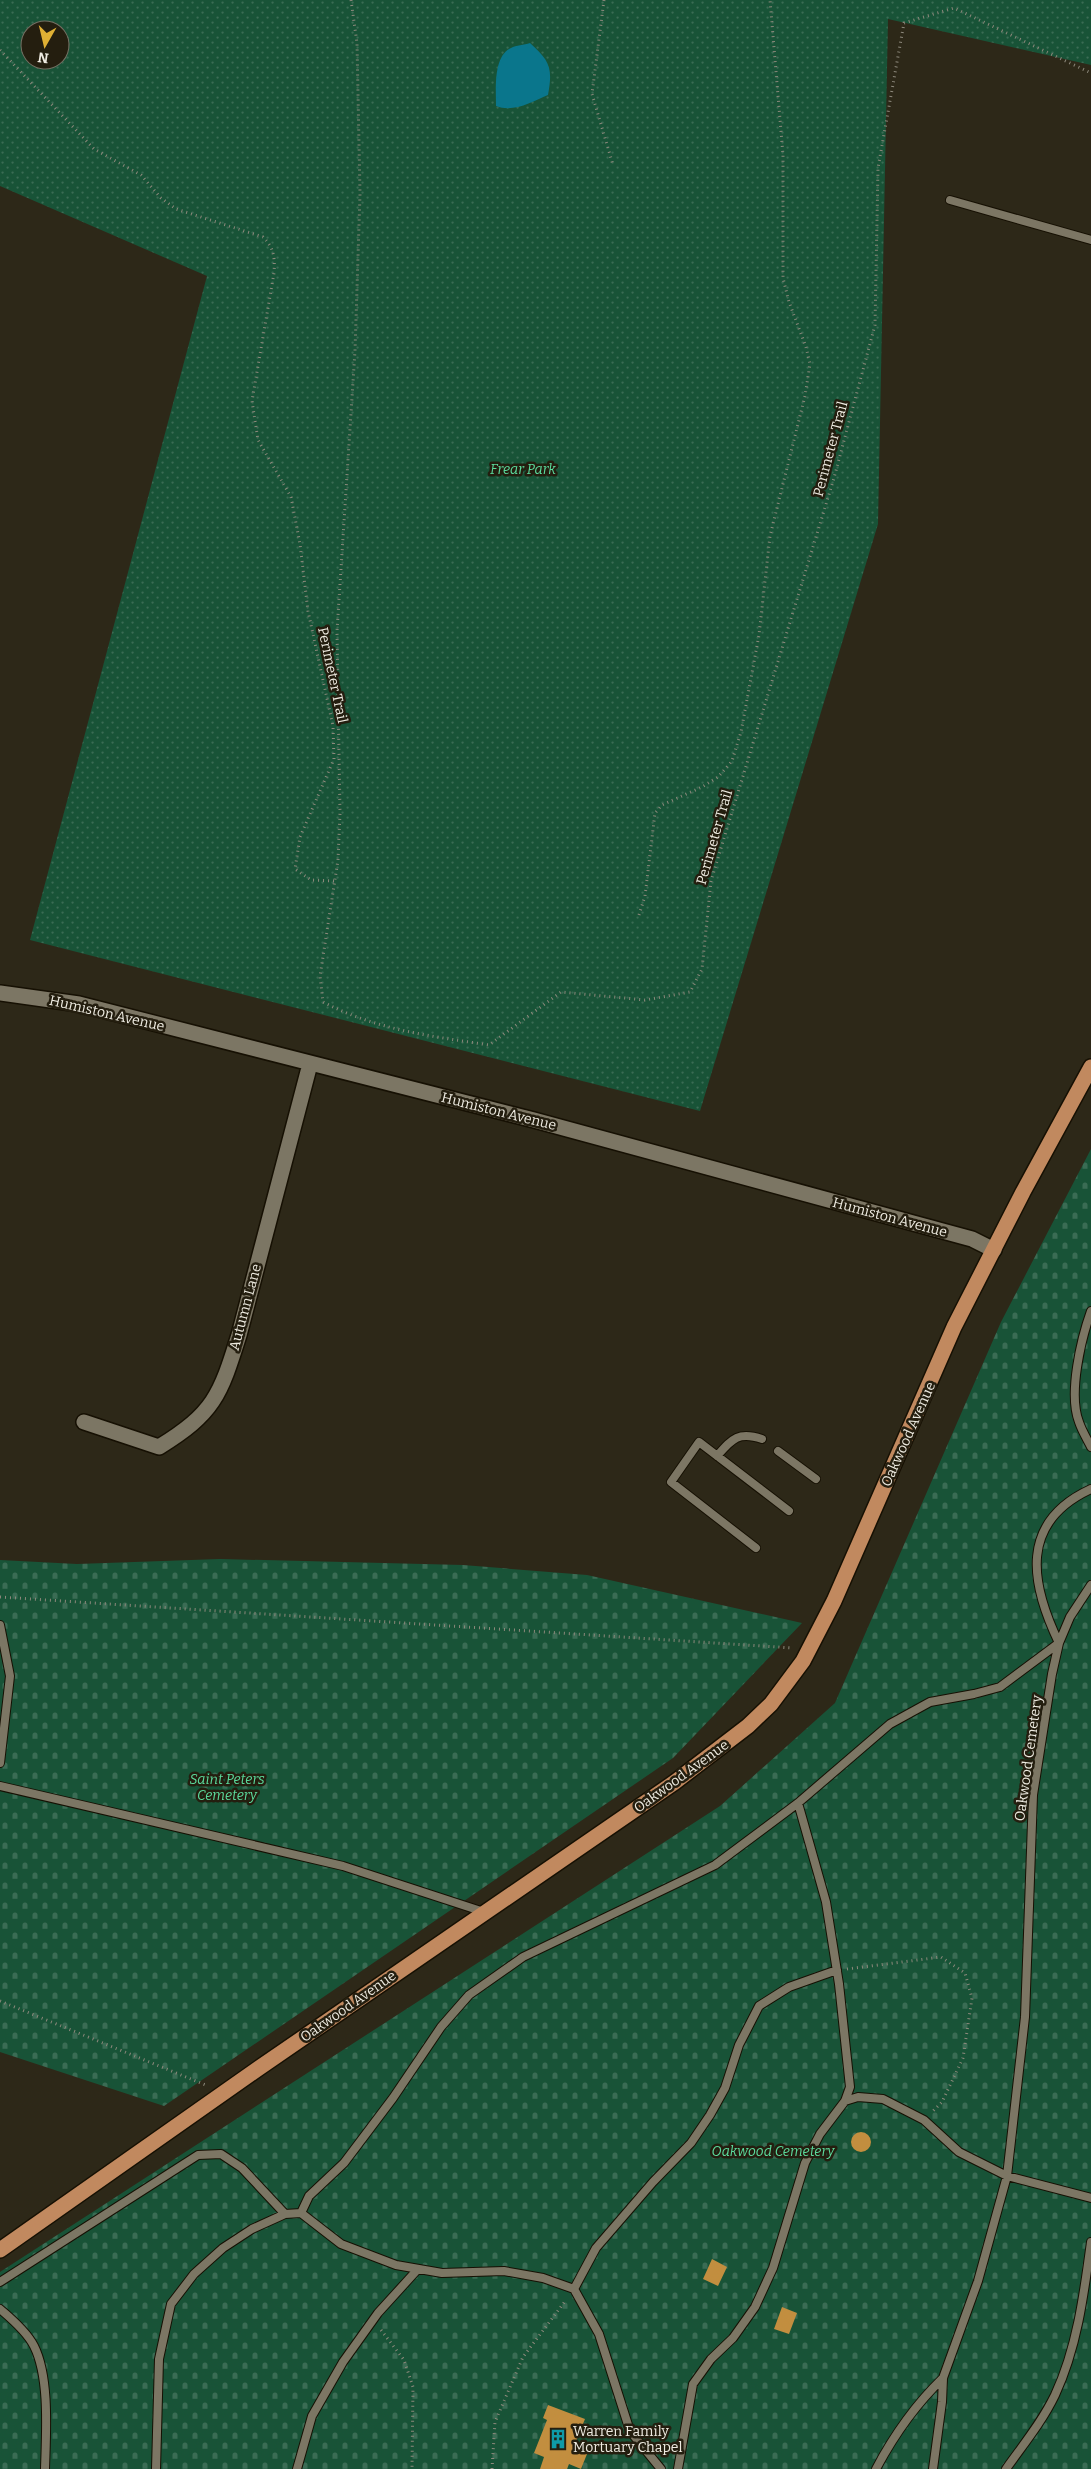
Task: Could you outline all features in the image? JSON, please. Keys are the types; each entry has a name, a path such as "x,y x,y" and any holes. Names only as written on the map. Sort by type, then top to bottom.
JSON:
{"main road":[{"name":"Oakwood Avenue","path":"0,2250 484,1912 675,1782 748,1726 789,1682 834,1601 954,1327 1091,1067"}],"street":[{"name":"Humiston Avenue","path":"0,993 79,1004 534,1120 972,1239 994,1250"},
{"name":"Autumn Lane","path":"84,1422 159,1447 190,1428 214,1402 226,1377 239,1335 310,1064"}],"lane":[{"path":"950,200 1091,240"},
{"path":"1091,1311 1082,1337 1075,1386 1078,1421 1091,1447"},
{"path":"717,1456 732,1439 748,1434 762,1439"},
{"path":"756,1548 670,1482 699,1442 789,1512"},
{"path":"778,1451 816,1479"},
{"path":"301,2214 309,2196 344,2163 393,2098 441,2027 469,1995 523,1957 715,1865 798,1803 890,1724 930,1702 1000,1687 1059,1643 1048,1622 1036,1573 1035,1566 1040,1538 1055,1512 1079,1494 1091,1489"},
{"name":"Oakwood Cemetery","path":"933,2469 941,2410 943,2378 978,2281 1007,2176 1026,2017 1033,1795 1052,1674 1059,1643 1070,1617 1091,1585"},
{"path":"0,1625 10,1676 0,1763"},
{"path":"0,1786 343,1866 484,1912"},
{"path":"678,2469 693,2384 711,2360 733,2338 756,2307 773,2268 805,2164 820,2134 845,2101 850,2087 837,1970 826,1902 798,1803"},
{"path":"574,2289 596,2248 653,2182 691,2143 710,2115 725,2088 739,2045 759,2006 789,1987 837,1970"},
{"path":"845,2101 858,2096 883,2099 924,2120 959,2152 1007,2176 1091,2198"},
{"path":"0,2282 198,2155 221,2154 242,2168 285,2214"},
{"path":"156,2469 159,2359 171,2304 194,2274 223,2248 252,2229 285,2214 301,2214 341,2244 396,2265 442,2273 504,2271 543,2278 574,2289 599,2334 630,2431 661,2469"},
{"path":"1006,2469 1035,2429 1054,2397 1070,2357 1091,2242"},
{"path":"297,2469 312,2416 343,2362 374,2320 418,2269"},
{"path":"0,2309 14,2321 34,2345 43,2374 45,2469"},
{"name":"Oakwood Cemetery","path":"876,2469 891,2441 923,2397 943,2378"}],"path":[{"path":"335,881 340,813 337,631 355,351 360,194 357,43 351,0"},
{"path":"604,0 592,94 613,164"},
{"path":"639,915 644,896 656,813 662,805 702,787 718,777 732,761 741,732 759,635 770,536 805,396 810,364 806,346 789,302 783,278 784,155 770,0"},
{"name":"Perimeter Trail","path":"0,50 94,149 141,175 161,198 176,209 263,236 272,246 275,258 274,273 252,401 258,440 291,497 300,544 308,611 333,726 334,759 300,837 295,869 311,880 335,881 320,976 323,1002 353,1017 409,1034 489,1045 561,992 645,1000 690,992 702,969 711,881 834,478 875,325 878,168 904,23 954,8 1091,73"},
{"path":"0,1597 809,1649"},
{"path":"837,1970 941,1957 965,1974 972,1998 963,2058 942,2102 924,2120"},
{"path":"0,2001 224,2093"},
{"path":"492,2469 495,2422 523,2357 574,2289"},
{"path":"374,2320 404,2360 413,2387 412,2469"}],"green space":[{"name":"Frear Park","path":"0,0 1091,0 1091,65 888,19 878,524 700,1111 30,940 207,276 0,186"},
{"name":"Oakwood Cemetery","path":"1091,1149 1091,2469 0,2469 0,2272 720,1806 835,1703 1001,1322"},
{"name":"Saint Peters Cemetery","path":"220,1559 463,1565 587,1575 802,1623 673,1758 164,2106 0,2052 0,1560 77,1564"}],"water":[{"path":"530,43 546,60 550,71 548,95 516,107 502,108 496,106 496,82 498,65 501,58 511,48"}],"building":[{"path":"861,2132 868,2135 871,2142 868,2149 861,2152 854,2149 851,2142 854,2135"},
{"path":"712,2259 727,2267 718,2286 703,2279"},
{"path":"782,2307 797,2313 789,2334 774,2329"},
{"name":"Warren Family Mortuary Chapel","path":"548,2405 585,2419 575,2444 589,2449 581,2469 569,2464 567,2469 540,2469 544,2457 534,2453 547,2420 543,2418"}],"place":[{"name":"Warren Family Mortuary Chapel","path":"558,2439"}]}
